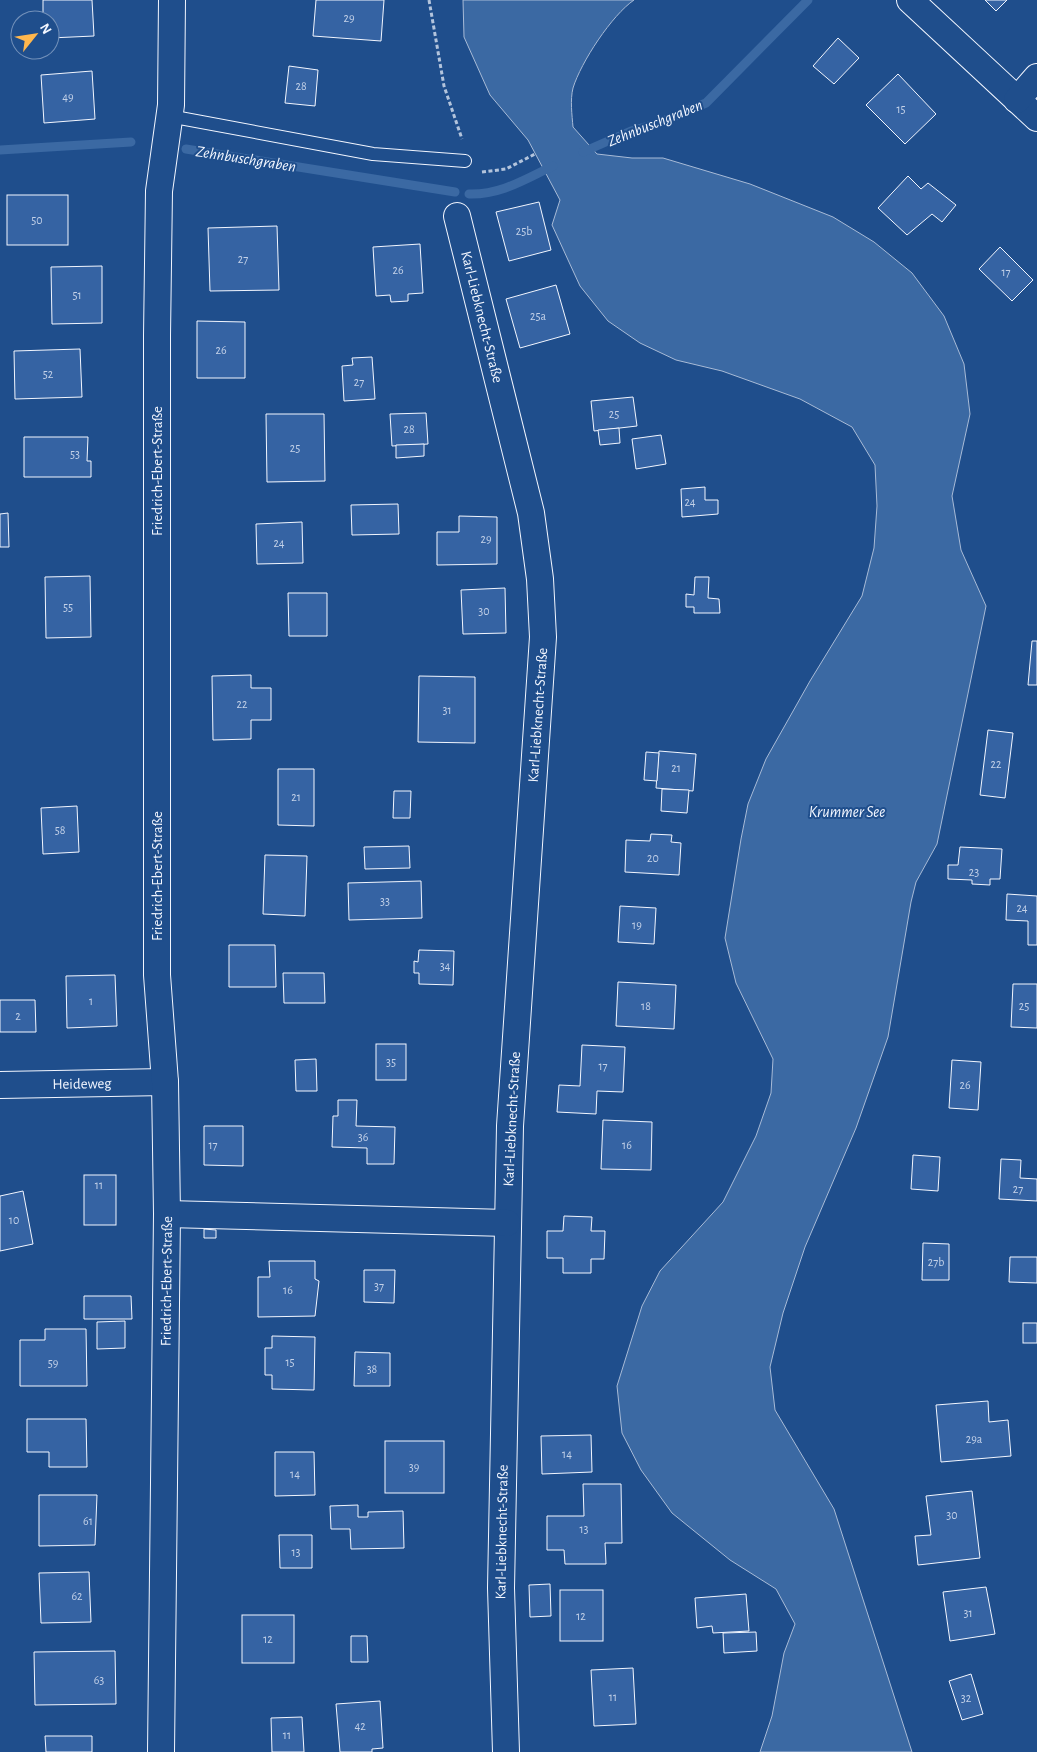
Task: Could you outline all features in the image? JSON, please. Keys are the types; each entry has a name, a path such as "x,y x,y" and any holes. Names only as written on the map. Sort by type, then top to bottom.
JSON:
{"street":[{"name":"Friedrich-Ebert-Straße","path":"161,1752 167,1214 165,1082 157,975 157,336 159,191 170,116 172,0"},
{"path":"910,0 1037,118"},
{"path":"1017,100 1037,77"},
{"name":"Karl-Liebknecht-Straße","path":"457,216 531,513 540,579 543,637 510,1126 501,1588 506,1752"},
{"name":"Heideweg","path":"0,1085 165,1082"},
{"path":"167,1214 507,1223"}],"lane":[{"path":"170,116 373,154 465,161"}],"path":[{"path":"429,0 444,86 466,150 464,172 494,172 506,169 536,154"}],"water":[{"name":"Krummer See","path":"463,0 634,0 616,16 598,40 583,65 573,88 571,102 573,127 597,154 632,158 663,158 750,184 833,217 874,242 912,273 944,316 964,364 970,414 952,496 961,550 986,606 937,844 916,882 911,902 888,1037 856,1128 805,1247 783,1313 770,1367 775,1410 834,1509 912,1752 760,1752 772,1716 784,1653 795,1624 776,1589 730,1560 672,1513 641,1470 622,1433 617,1386 642,1306 660,1271 723,1202 756,1136 771,1093 773,1059 736,983 725,938 741,839 748,804 766,759 810,681 862,596 874,548 877,506 875,465 852,427 800,399 722,371 676,360 640,343 608,321 580,286 552,225 560,200 528,140 490,95 464,37"}],"building":[{"path":"43,0 92,0 94,36 60,38 60,10 43,10"},
{"path":"316,0 384,0 381,41 313,36"},
{"path":"985,0 1007,0 996,11"},
{"path":"838,38 859,58 834,84 813,66"},
{"path":"289,66 318,70 315,106 285,103"},
{"path":"92,71 95,119 44,123 41,75"},
{"path":"898,74 936,114 905,144 866,105"},
{"path":"908,176 921,189 928,183 956,205 942,222 932,214 907,235 878,208"},
{"path":"7,195 68,195 68,245 7,245"},
{"path":"539,202 551,250 509,261 496,212"},
{"path":"277,226 279,290 210,291 208,228"},
{"path":"420,244 423,293 408,294 408,301 391,302 390,295 376,296 373,247"},
{"path":"1000,247 1033,280 1012,301 979,269"},
{"path":"102,266 102,323 52,324 51,267"},
{"path":"556,285 570,334 520,348 506,299"},
{"path":"197,321 245,322 245,378 197,378"},
{"path":"80,349 82,397 15,399 14,351"},
{"path":"372,357 375,399 344,401 342,366 353,365 352,358"},
{"path":"633,397 637,426 594,431 591,401"},
{"path":"426,413 428,444 392,446 390,414"},
{"path":"266,414 324,414 325,481 267,482"},
{"path":"619,428 620,443 600,445 598,430"},
{"path":"661,435 666,464 636,469 632,439"},
{"path":"24,437 88,437 87,461 91,461 91,477 24,477"},
{"path":"424,444 424,456 396,458 396,445"},
{"path":"705,487 705,500 718,500 718,514 682,517 681,489"},
{"path":"398,504 399,534 352,535 351,505"},
{"path":"8,513 9,547 0,547 0,514"},
{"path":"459,516 497,517 497,564 437,565 437,532 459,532"},
{"path":"302,522 303,563 257,564 256,524"},
{"path":"90,576 91,637 46,638 45,577"},
{"path":"695,577 709,577 708,598 719,599 720,613 694,613 694,607 686,607 686,594 694,595"},
{"path":"505,588 506,633 463,634 461,590"},
{"path":"288,593 327,593 327,636 289,636"},
{"path":"1032,641 1037,641 1037,685 1028,685"},
{"path":"251,675 251,688 271,688 271,720 251,720 251,739 213,740 212,676"},
{"path":"419,676 475,677 475,743 418,742"},
{"path":"988,730 1013,733 1005,798 980,795"},
{"path":"659,751 696,754 693,791 656,788"},
{"path":"646,752 659,753 657,781 644,780"},
{"path":"278,769 314,769 314,826 278,825"},
{"path":"662,789 689,790 687,813 661,811"},
{"path":"394,791 411,791 410,818 393,818"},
{"path":"77,806 79,852 43,854 41,808"},
{"path":"651,834 672,835 671,842 681,843 679,875 625,872 626,840 650,841"},
{"path":"409,846 410,868 365,869 364,847"},
{"path":"960,847 1002,849 1000,879 990,879 990,885 972,884 972,880 948,879 948,865 958,865"},
{"path":"265,855 307,856 305,916 263,914"},
{"path":"421,881 422,918 349,920 348,883"},
{"path":"1007,894 1037,896 1037,945 1028,945 1028,921 1006,920"},
{"path":"620,906 656,908 654,944 618,942"},
{"path":"229,945 275,945 276,987 229,987"},
{"path":"419,950 454,951 453,985 419,984 419,973 414,973 414,961 418,962"},
{"path":"283,973 324,973 325,1003 284,1003"},
{"path":"115,975 117,1026 67,1028 66,976"},
{"path":"618,982 676,985 674,1029 616,1026"},
{"path":"1013,984 1037,984 1037,1028 1011,1027"},
{"path":"0,1000 35,1000 36,1032 0,1032"},
{"path":"376,1044 406,1044 406,1080 376,1080"},
{"path":"582,1045 625,1047 623,1092 597,1091 596,1114 557,1112 559,1085 580,1086"},
{"path":"316,1059 317,1091 296,1091 295,1060"},
{"path":"952,1060 981,1062 978,1110 949,1108"},
{"path":"338,1100 357,1100 356,1126 395,1127 394,1164 367,1164 367,1148 332,1147 333,1116 338,1116"},
{"path":"603,1120 652,1122 651,1170 601,1169"},
{"path":"204,1126 243,1126 243,1166 204,1165"},
{"path":"913,1155 940,1157 938,1191 911,1189"},
{"path":"1001,1159 1021,1160 1020,1178 1037,1179 1037,1201 999,1199"},
{"path":"84,1175 116,1175 116,1225 84,1225"},
{"path":"23,1191 33,1244 0,1251 0,1196"},
{"path":"564,1216 592,1217 591,1231 605,1231 604,1259 591,1259 591,1273 563,1273 563,1258 547,1258 547,1231 563,1231"},
{"path":"204,1229 216,1230 216,1238 204,1238"},
{"path":"923,1243 949,1244 949,1280 922,1280"},
{"path":"1010,1257 1037,1257 1037,1283 1009,1282"},
{"path":"269,1261 315,1261 315,1279 319,1281 315,1316 258,1317 258,1277 270,1277"},
{"path":"364,1270 395,1270 394,1303 364,1302"},
{"path":"84,1296 131,1296 132,1319 84,1319"},
{"path":"125,1321 125,1348 97,1349 97,1322"},
{"path":"1023,1323 1037,1323 1037,1343 1023,1343"},
{"path":"45,1329 86,1329 87,1386 20,1386 20,1340 45,1340"},
{"path":"272,1336 315,1337 314,1390 272,1389 272,1375 265,1375 265,1348 272,1348"},
{"path":"355,1352 390,1353 390,1386 354,1386"},
{"path":"988,1401 989,1422 1008,1420 1011,1456 941,1462 936,1405"},
{"path":"27,1419 86,1419 87,1467 49,1467 49,1452 27,1452"},
{"path":"591,1435 592,1472 542,1474 541,1436"},
{"path":"385,1441 444,1441 444,1493 385,1493"},
{"path":"275,1452 314,1452 315,1495 275,1496"},
{"path":"583,1484 621,1484 622,1543 605,1543 606,1564 565,1564 564,1550 547,1550 547,1516 584,1516"},
{"path":"972,1491 980,1558 918,1565 915,1536 931,1535 926,1496"},
{"path":"39,1495 97,1495 95,1545 39,1546"},
{"path":"358,1505 358,1517 368,1517 368,1512 403,1511 404,1548 351,1549 350,1529 331,1529 330,1506"},
{"path":"279,1535 312,1535 312,1568 280,1568"},
{"path":"89,1572 91,1622 41,1623 39,1573"},
{"path":"550,1584 551,1616 530,1617 529,1585"},
{"path":"986,1587 995,1634 950,1641 943,1592"},
{"path":"560,1590 603,1590 603,1641 560,1641"},
{"path":"746,1594 749,1631 713,1633 712,1626 697,1628 695,1598"},
{"path":"242,1615 294,1615 294,1663 242,1663"},
{"path":"756,1632 757,1651 724,1653 723,1633"},
{"path":"351,1636 367,1636 368,1662 351,1662"},
{"path":"115,1651 116,1704 35,1705 34,1652"},
{"path":"633,1668 636,1724 594,1726 591,1670"},
{"path":"971,1674 983,1714 962,1720 949,1681"},
{"path":"380,1701 383,1748 372,1749 372,1752 340,1752 336,1704"},
{"path":"302,1717 304,1752 272,1752 271,1718"},
{"path":"45,1736 92,1736 92,1752 46,1752"}],"waterway":[{"name":"Zehnbuschgraben","path":"583,152 631,131 659,123 706,103 808,0"},
{"name":"Zehnbuschgraben","path":"0,150 131,142"},
{"name":"Zehnbuschgraben","path":"186,149 455,192"},
{"name":"Zehnbuschgraben","path":"469,194 481,194 502,189 553,166"}]}
